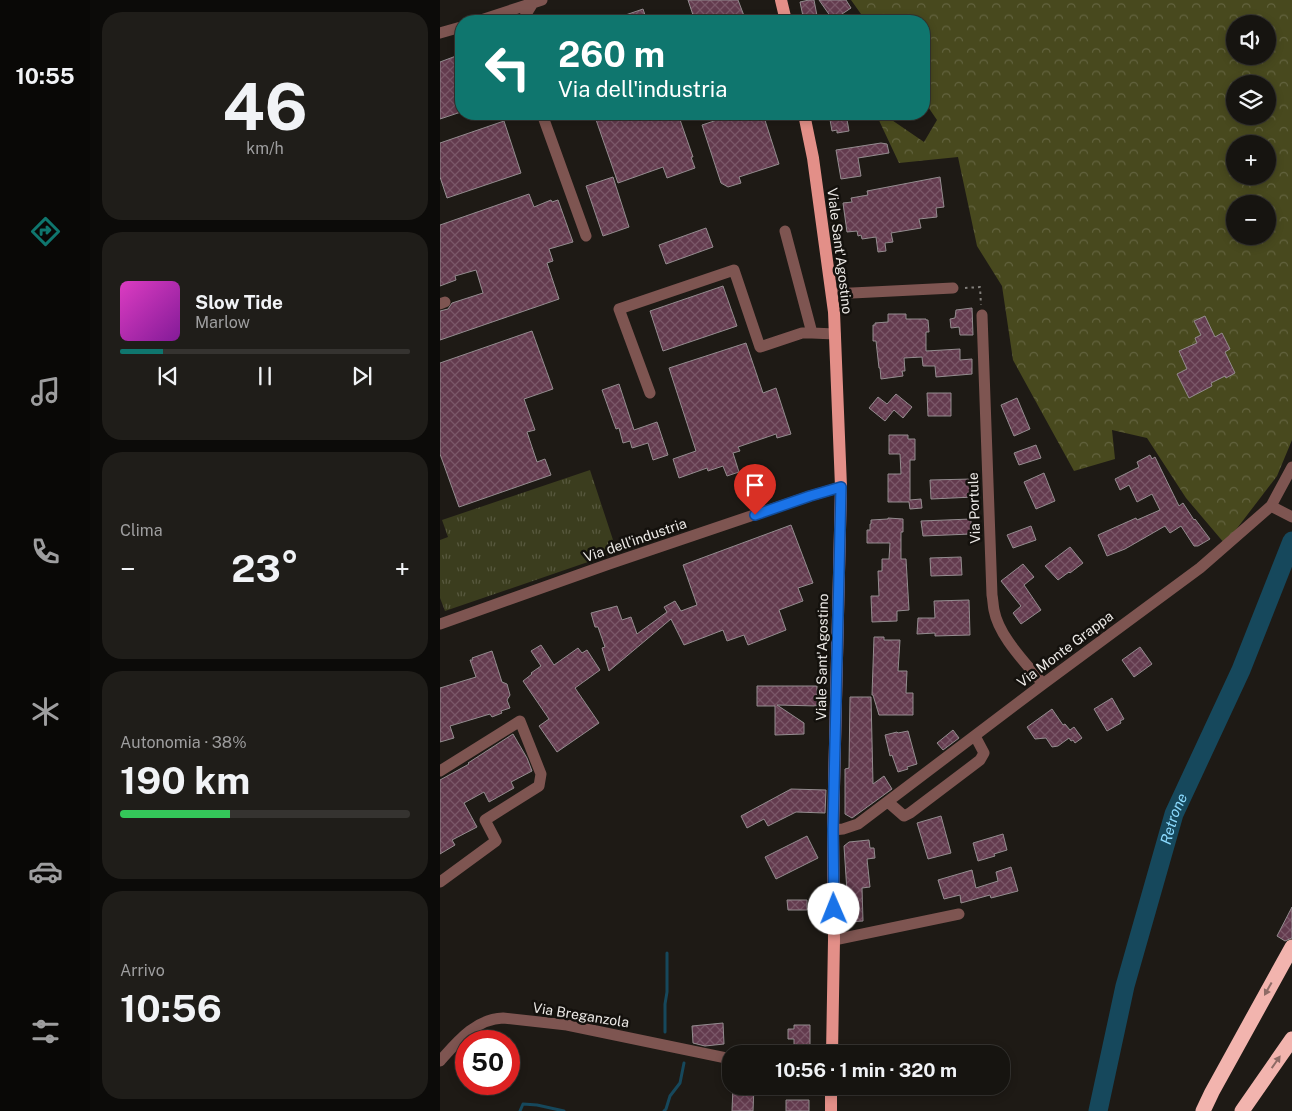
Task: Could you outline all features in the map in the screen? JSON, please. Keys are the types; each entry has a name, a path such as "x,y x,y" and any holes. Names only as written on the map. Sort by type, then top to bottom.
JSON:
{"highway":[{"path":"1203,1111 1292,947"},
{"path":"1242,1111 1292,1039"},
{"path":"1247,1111 1261,1084"},
{"path":"1207,1111 1212,1092"}],"main road":[{"path":"781,0 785,15"},
{"name":"Viale Sant'Agostino","path":"805,120 813,158 832,294 841,487 833,830 832,1045"},
{"path":"831,1095 831,1111"}],"street":[{"path":"497,15 537,2"},
{"path":"527,15 537,2"},
{"path":"440,34 455,29"},
{"path":"544,120 586,236"},
{"path":"785,231 812,333"},
{"path":"650,393 619,309 734,270 760,347 802,334 835,334"},
{"path":"832,294 953,288"},
{"name":"Via Portule","path":"982,314 994,611 998,624 1008,642 1043,684"},
{"name":"Via Monte Grappa","path":"833,830 858,824 1200,568 1271,506 1292,467"},
{"name":"Via dell'industria","path":"440,623 800,499 841,487"},
{"path":"1271,506 1288,514"},
{"path":"440,771 520,721 541,774 539,786 485,820 496,841 440,882"},
{"path":"888,802 904,816 958,777 980,760 984,753 975,736"},
{"path":"834,940 959,914"},
{"name":"Via Breganzola","path":"440,1061 475,1026 494,1018 567,1025 722,1057"}],"path":[{"path":"953,288 980,287 982,314"}],"green space":[{"path":"851,0 1292,0 1292,440 1277,476 1225,544 1186,498 1147,438 1112,430 1115,459 1074,471 1013,360 1002,286 977,246 958,157 899,163 879,120 892,120 924,142 937,120 930,110 930,15 862,15"},
{"path":"590,470 617,552 445,611 440,598 440,540 448,537 442,520"}],"building":[{"path":"688,0 738,0 744,15 693,15"},
{"path":"814,0 817,15 803,15 800,2"},
{"path":"819,0 846,0 851,8 840,15 830,15"},
{"path":"643,9 645,15 626,15"},
{"path":"455,56 455,114 440,119 440,62"},
{"path":"596,120 680,120 695,168 667,178 663,167 618,183"},
{"path":"717,120 765,120 779,164 739,177 741,183 728,187 721,183 702,125"},
{"path":"830,120 847,120 849,131 837,133 837,130 832,131"},
{"path":"504,121 521,173 447,198 440,177 440,143"},
{"path":"881,143 887,144 889,153 858,158 861,176 841,179 836,150"},
{"path":"613,177 629,227 603,236 586,186"},
{"path":"940,177 944,207 936,208 937,217 919,219 921,228 891,233 893,242 885,243 886,251 878,252 876,237 862,239 861,235 858,236 857,231 847,232 843,203 852,202 851,198 868,195 867,191"},
{"path":"529,194 534,207 551,200 552,202 558,200 573,242 549,249 553,261 547,263 559,299 440,340 440,311 448,309 452,303 483,293 476,270 455,276 456,280 440,286 440,225"},
{"path":"706,228 713,247 666,264 659,245"},
{"path":"723,286 737,326 663,351 650,311"},
{"path":"972,308 973,335 960,335 959,327 951,328 950,319 955,318 956,310"},
{"path":"888,314 906,314 906,319 928,320 929,332 926,332 926,351 960,349 960,360 972,359 972,374 936,377 935,366 923,366 922,357 904,358 905,371 902,371 903,376 881,379 876,341 873,341 873,325 875,323 888,322"},
{"path":"1205,316 1215,337 1222,333 1230,349 1225,352 1235,373 1211,383 1212,386 1189,398 1177,374 1187,369 1179,351 1197,343 1195,338 1201,335 1194,321"},
{"path":"532,331 553,389 524,399 535,430 527,432 537,462 545,459 551,475 459,507 440,454 440,363"},
{"path":"746,343 763,393 776,388 791,434 777,438 776,434 738,447 740,451 733,453 739,472 727,476 723,466 708,471 707,468 679,478 673,459 696,451 669,368"},
{"path":"619,384 634,430 657,422 668,455 653,460 648,443 632,448 630,441 623,443 619,428 616,429 602,390"},
{"path":"927,393 951,393 951,416 928,416"},
{"path":"896,394 912,407 903,418 894,410 885,421 869,408 878,397 887,404"},
{"path":"1017,398 1030,429 1014,436 1001,405"},
{"path":"889,435 908,435 908,439 915,439 915,460 910,460 910,500 921,499 922,508 910,509 909,502 888,502 888,474 901,474 900,454 889,454"},
{"path":"1036,445 1041,458 1019,465 1014,453"},
{"path":"1150,455 1152,459 1155,457 1179,506 1183,503 1210,539 1198,546 1194,546 1181,526 1170,533 1165,526 1125,549 1107,556 1098,535 1136,518 1137,520 1160,510 1152,494 1137,502 1129,485 1120,490 1115,479 1139,467 1137,462"},
{"path":"1044,473 1055,501 1036,509 1024,482"},
{"path":"972,479 974,497 931,499 930,480"},
{"path":"903,519 901,559 906,559 909,610 897,611 897,621 872,622 871,596 879,596 878,571 882,571 882,559 889,559 890,543 867,543 867,530 870,530 871,520"},
{"path":"971,519 971,534 923,536 921,521"},
{"path":"791,525 813,583 798,588 803,601 779,610 786,630 748,645 744,635 727,641 723,630 684,645 671,619 609,671 602,648 605,647 598,627 595,627 591,613 617,606 622,620 631,617 637,634 667,612 664,607 675,601 681,611 697,605 683,565"},
{"path":"1031,526 1036,540 1013,548 1007,535"},
{"path":"1070,547 1083,563 1058,580 1045,566"},
{"path":"961,557 962,575 931,576 930,558"},
{"path":"1023,564 1034,577 1024,585 1041,610 1021,624 1013,613 1021,606 1001,581"},
{"path":"969,600 970,635 935,636 935,633 917,634 918,618 935,618 934,601"},
{"path":"874,637 884,637 884,640 900,640 898,671 907,671 906,693 913,693 913,715 879,715 872,695"},
{"path":"541,645 554,665 578,648 582,653 587,650 600,670 575,688 599,723 557,752 539,726 549,719 523,681 541,666 531,651"},
{"path":"1140,647 1152,664 1134,677 1122,660"},
{"path":"492,651 502,682 507,684 510,695 507,700 510,708 492,717 490,714 450,726 454,738 440,742 440,688 476,677 470,660"},
{"path":"757,686 817,686 817,706 777,705 804,723 804,734 775,735 775,706 757,706"},
{"path":"850,697 871,697 873,784 884,776 892,789 852,818 845,814 845,769 849,768"},
{"path":"1112,698 1124,719 1120,721 1121,723 1107,731 1094,709"},
{"path":"1052,709 1063,725 1065,724 1070,730 1074,727 1082,738 1075,743 1069,738 1058,746 1052,747 1046,738 1035,739 1027,727"},
{"path":"953,730 959,738 943,750 937,743"},
{"path":"908,731 917,764 898,772 892,755 890,756 885,735"},
{"path":"513,734 532,771 511,782 514,788 489,802 484,792 464,803 477,827 452,840 455,845 440,854 440,780 469,764"},
{"path":"791,789 826,790 825,813 796,812 768,826 764,819 747,828 741,816"},
{"path":"941,816 951,853 928,859 917,823"},
{"path":"1003,834 1007,850 978,861 973,843"},
{"path":"807,836 818,858 776,879 765,857"},
{"path":"869,840 870,848 874,848 875,858 867,859 870,887 862,888 863,921 849,922 844,846 849,842"},
{"path":"1011,867 1018,891 991,898 990,895 961,903 960,895 944,899 938,880 972,870 976,888 998,881 996,872"},
{"path":"787,900 807,900 807,910 788,910"},
{"path":"1292,907 1292,938 1285,941 1277,936"},
{"path":"723,1023 724,1044 705,1046 693,1043 692,1026"},
{"path":"794,1025 810,1025 810,1045 794,1045 794,1039 788,1039 788,1029 794,1029"},
{"path":"733,1095 754,1095 753,1111 732,1111"},
{"path":"786,1100 809,1100 809,1111 786,1111"}],"waterway":[{"name":"Retrone","path":"1098,1111 1125,986 1174,814 1241,670 1292,541"},
{"path":"665,1032 667,953"},
{"path":"664,1111 670,1096 680,1083 684,1063"},
{"path":"520,1111 523,1104 564,1111"}],"route":[{"path":"755,515 841,487 838,681 833,830 834,909"}]}
